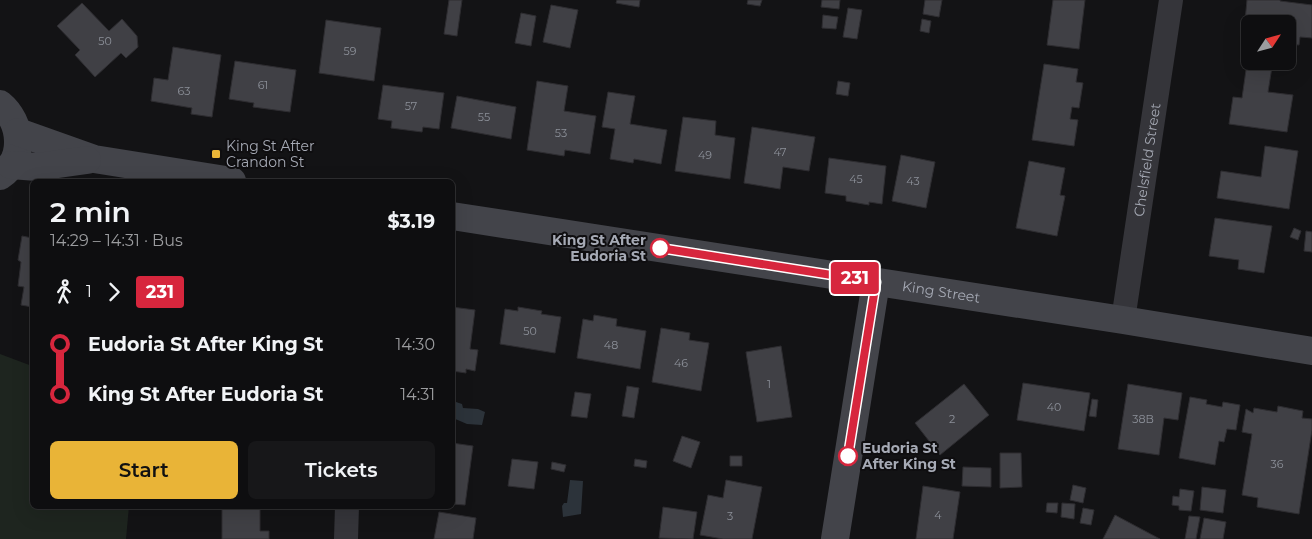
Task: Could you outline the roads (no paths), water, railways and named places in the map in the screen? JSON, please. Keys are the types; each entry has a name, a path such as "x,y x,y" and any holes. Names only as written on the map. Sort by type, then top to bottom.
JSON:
{"main road":[{"path":"0,101 12,117 18,132 16,155 6,171"},
{"path":"18,132 94,159 219,179"},
{"path":"6,171 94,159"},
{"name":"King Street","path":"455,216 1312,351"},
{"path":"835,539 876,282"}],"street":[{"name":"Chelsfield Street","path":"1122,320 1171,0"},
{"path":"346,539 347,509"}],"place":[{"name":"King St After Crandon St","path":"216,154"},
{"name":"King St After Eudoria St","path":"660,248"},
{"name":"Eudoria St After King St","path":"848,456"}]}
